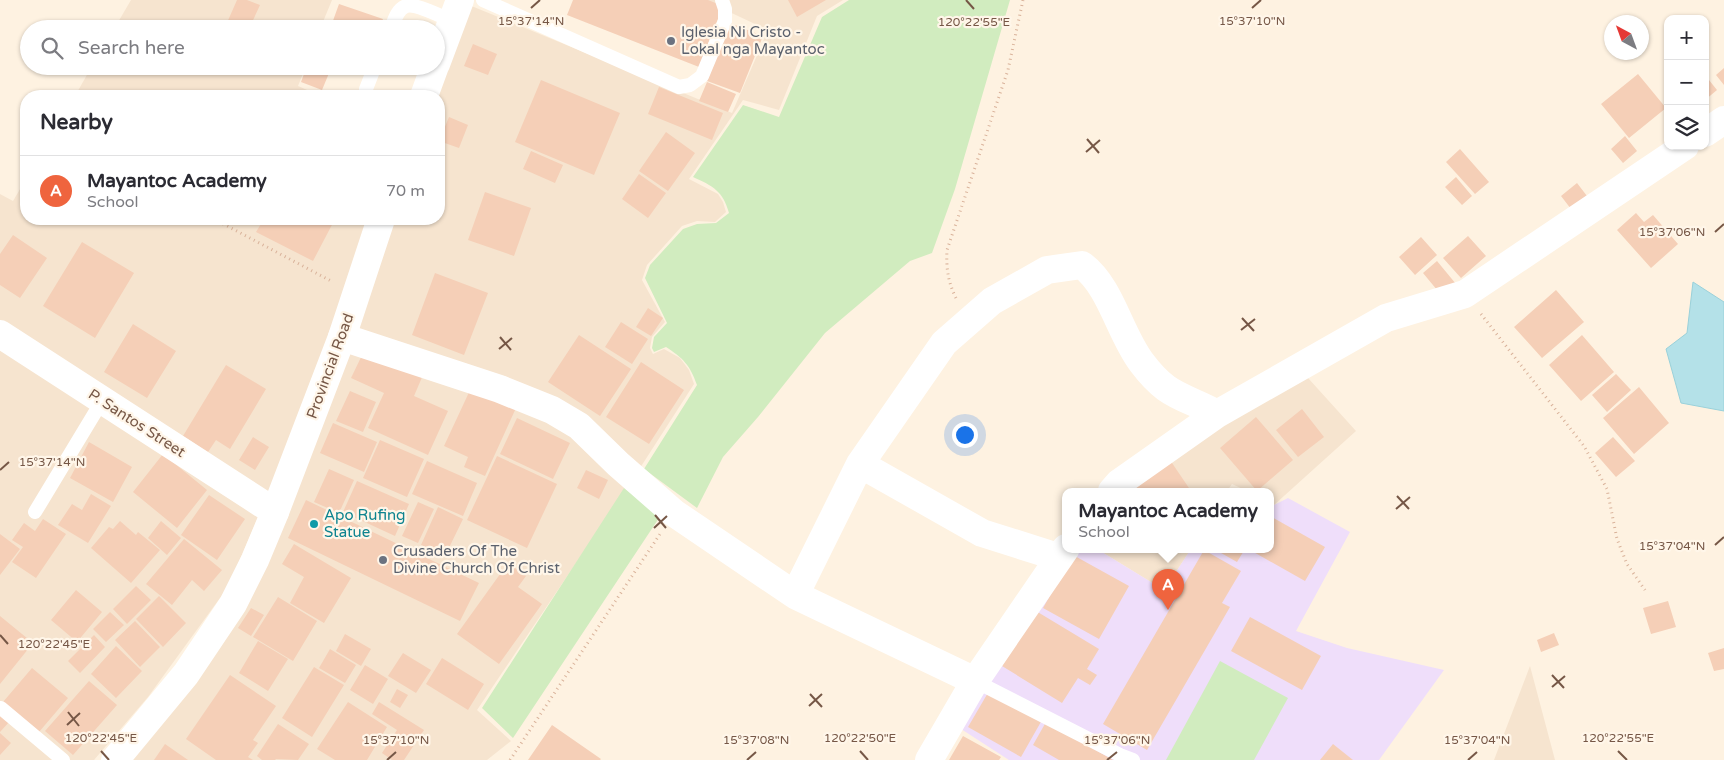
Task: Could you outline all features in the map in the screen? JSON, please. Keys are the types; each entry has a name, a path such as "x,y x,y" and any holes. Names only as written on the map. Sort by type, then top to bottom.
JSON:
{"street":[{"path":"445,41 456,11"},
{"path":"426,90 432,75"},
{"path":"1709,130 1724,120"},
{"path":"1115,488 1119,483 1218,414 1386,318 1465,294 1679,150"},
{"name":"Provincial Road","path":"115,760 186,674 233,604 246,578 275,512 342,337 379,225"},
{"path":"795,594 860,464 944,343 992,301 1047,270 1082,265 1093,273 1100,282 1141,362 1166,388 1218,414"},
{"name":"P. Santos Street","path":"0,334 275,512"},
{"path":"342,337 500,389 552,410 579,426 618,464 674,513 795,594 975,681"},
{"path":"860,464 982,533 1062,553 975,681 929,760"}],"lane":[{"path":"483,0 679,87 690,85 702,76 725,21 725,9 722,0"},
{"path":"395,20 400,10 406,6 456,11"},
{"path":"366,90 371,75"},
{"path":"36,512 102,401"},
{"path":"975,681 1133,760"},
{"path":"1,708 63,760"}],"path":[{"path":"967,323 949,283 946,267 947,250 1008,70 1023,0"},
{"path":"225,225 355,294"},
{"path":"1465,294 1584,446 1607,489 1617,539 1627,564 1645,590"},
{"path":"510,760 674,513"}],"shaded area":[{"path":"131,0 332,0 324,20 119,20"},
{"path":"704,0 843,0 817,16 779,110 743,100 689,179 718,194 726,212 715,222 697,221 682,226 647,265 642,280 665,322 652,337 650,348 653,354 664,349 680,358 689,370 694,384 640,468 477,710 511,741 487,760 119,760 194,677 389,225 445,225 445,90 438,90 469,5 732,113 768,30"},
{"path":"87,75 302,75 298,86 307,90 78,90"},
{"path":"20,189 20,225 380,225 275,512 0,320 0,194 13,201"},
{"path":"0,349 258,517 228,587 148,697 94,760 0,760"},
{"path":"1299,368 1356,431 1274,505 1274,488 1241,488 1232,484 1229,488 1117,488"},
{"path":"1288,498 1350,532 1296,631 1347,648 1444,670 1379,760 1009,760 958,727 1068,553 1104,553 1164,590 1188,553 1274,553 1274,505"},
{"path":"1104,553 1188,553 1164,590"},
{"path":"1530,666 1555,760 1494,760"}],"green space":[{"path":"849,0 1010,0 955,189 932,253 910,261 825,333 758,417 723,457 697,508 644,469 697,385 689,367 677,355 666,347 654,352 652,348 654,337 667,323 645,278 650,265 683,229 697,224 716,223 729,213 724,199 716,190 693,177 743,105 779,117 822,17"},
{"path":"624,488 661,515 513,738 482,708"},
{"path":"1220,661 1288,698 1254,760 1166,760"}],"water":[{"path":"1693,282 1724,302 1724,411 1681,403 1666,349 1687,333"}],"building":[{"path":"237,0 247,0 260,5 253,20 228,20"},
{"name":"Iglesia Ni Cristo - Lokal nga Mayantoc","path":"573,0 708,0 723,6 699,67 567,15"},
{"path":"788,0 826,0 797,17"},
{"path":"339,4 383,19 383,20 333,20"},
{"path":"730,23 763,36 740,93 707,81"},
{"path":"473,44 497,54 488,75 464,66"},
{"path":"1724,68 1724,85 1716,75"},
{"path":"1638,74 1664,106 1664,110 1629,138 1601,104"},
{"path":"304,75 328,75 322,90 301,82"},
{"path":"541,80 620,113 594,175 515,142"},
{"path":"1709,80 1717,90 1709,97"},
{"path":"707,82 736,94 728,112 699,101"},
{"path":"659,87 723,113 712,140 648,114"},
{"path":"449,117 468,125 459,148 445,143 445,127"},
{"path":"666,132 695,153 668,191 639,171"},
{"path":"1625,136 1637,151 1623,163 1611,149"},
{"path":"1460,149 1489,182 1475,194 1446,162"},
{"path":"531,151 563,165 555,183 523,169"},
{"path":"639,174 666,193 648,218 622,199"},
{"path":"1456,177 1472,196 1462,205 1445,187"},
{"path":"1577,183 1587,196 1571,209 1561,196"},
{"path":"485,192 531,208 514,256 468,240"},
{"path":"1636,213 1644,222 1653,215 1678,244 1651,268 1617,230"},
{"path":"260,225 332,225 313,261 256,232"},
{"path":"13,235 47,258 20,298 0,285 0,254"},
{"path":"1468,236 1486,256 1461,278 1443,258"},
{"path":"1421,237 1437,255 1415,275 1399,257"},
{"path":"82,242 134,273 95,338 43,306"},
{"path":"1437,261 1456,284 1442,296 1423,273"},
{"path":"435,273 488,293 464,355 412,335"},
{"path":"1556,290 1584,322 1542,358 1514,327"},
{"path":"648,308 663,318 651,336 636,327"},
{"path":"621,322 648,339 632,364 605,347"},
{"path":"133,324 176,351 147,398 104,372"},
{"path":"579,335 631,369 600,416 548,382"},
{"path":"1582,335 1614,372 1581,401 1549,365"},
{"path":"365,349 423,375 414,396 448,411 428,455 368,428 384,393 351,378"},
{"path":"641,362 684,390 649,444 606,417"},
{"path":"226,365 266,389 230,449 216,440 208,452 183,436"},
{"path":"1616,374 1631,390 1607,412 1592,395"},
{"path":"1639,387 1669,423 1634,454 1603,418"},
{"path":"471,388 516,408 485,476 464,467 468,457 444,446"},
{"path":"350,391 376,402 363,432 336,421"},
{"path":"1302,409 1324,437 1298,457 1276,430"},
{"path":"1256,417 1293,460 1260,488 1254,488 1220,448"},
{"path":"517,418 570,443 553,479 500,454"},
{"path":"333,423 377,442 364,472 320,453"},
{"path":"253,437 269,447 255,470 239,460"},
{"path":"1613,437 1635,461 1616,477 1595,453"},
{"path":"380,440 424,459 407,497 363,478"},
{"path":"89,442 132,467 113,502 70,478"},
{"path":"163,454 207,490 177,528 133,492"},
{"path":"497,456 557,484 527,548 467,520"},
{"path":"1170,460 1189,488 1133,488 1131,485"},
{"path":"427,461 477,483 463,516 412,494"},
{"path":"329,469 354,480 339,513 314,502"},
{"path":"586,470 608,480 599,499 577,488"},
{"path":"357,481 409,504 395,536 343,512"},
{"path":"91,494 111,506 88,543 58,525 72,504 82,510"},
{"path":"209,495 245,519 217,560 181,535"},
{"name":"Crusaders Of The Divine Church Of Christ","path":"306,500 479,583 460,621 288,538"},
{"path":"418,502 434,509 418,543 402,536"},
{"path":"438,507 463,519 445,556 421,545"},
{"path":"1274,518 1325,547 1305,581 1255,553 1274,553"},
{"path":"43,519 66,534 36,578 12,562 23,547 12,540 24,523 35,531"},
{"path":"120,521 136,535 138,532 160,550 131,583 91,548 109,527 113,529"},
{"path":"161,521 181,538 167,555 148,538"},
{"path":"0,534 20,549 0,575"},
{"path":"184,539 222,570 204,591 192,580 172,605 146,584"},
{"path":"294,544 351,578 324,623 290,603 304,577 282,564"},
{"path":"1202,553 1209,553 1241,571 1222,603 1230,607 1147,750 1103,724"},
{"path":"1221,553 1243,553 1237,562"},
{"path":"1073,555 1129,586 1099,639 1043,608"},
{"path":"508,563 526,576 518,587 542,604 499,664 457,634"},
{"path":"136,586 151,600 127,624 113,609"},
{"path":"76,590 102,612 77,642 51,620"},
{"path":"159,596 186,623 163,647 136,619"},
{"path":"278,597 317,621 293,661 253,637"},
{"path":"1668,601 1676,627 1651,634 1643,608"},
{"path":"251,608 264,615 251,636 238,628"},
{"path":"1036,611 1099,649 1087,669 1097,675 1090,685 1078,678 1062,703 1002,666"},
{"path":"110,612 124,625 106,642 93,629"},
{"path":"0,616 33,643 0,684"},
{"path":"1250,617 1321,656 1302,690 1231,651"},
{"path":"135,621 160,647 140,667 115,640"},
{"path":"1554,633 1559,645 1541,652 1537,640"},
{"path":"345,634 371,649 361,666 336,651"},
{"path":"94,635 105,647 80,673 68,661"},
{"path":"258,641 288,659 268,691 239,673"},
{"path":"116,646 142,671 116,698 91,674"},
{"path":"1724,648 1724,669 1714,671 1708,653"},
{"path":"330,649 356,665 345,683 319,668"},
{"path":"403,653 431,670 416,693 388,676"},
{"path":"442,658 484,684 468,710 426,684"},
{"path":"365,665 388,679 373,704 350,690"},
{"path":"314,667 344,685 312,737 282,718"},
{"path":"32,668 68,698 39,732 3,702"},
{"path":"230,675 276,706 253,740 258,743 248,757 253,760 216,760 186,739"},
{"path":"89,681 117,705 73,755 45,731"},
{"path":"397,689 408,695 400,708 390,702"},
{"path":"989,691 1042,720 1021,757 968,727"},
{"path":"348,702 387,727 367,760 335,760 317,749"},
{"path":"379,702 424,730 404,760 392,760 382,753 397,730 372,714"},
{"path":"0,712 10,721 0,732"},
{"path":"1046,722 1113,760 1059,760 1033,745"},
{"path":"278,724 309,744 298,760 262,760 257,756"},
{"path":"552,725 601,759 528,760"},
{"path":"0,733 11,743 0,755"},
{"path":"963,736 1001,757 999,760 949,760"},
{"path":"165,744 188,760 154,760"},
{"path":"1333,744 1353,760 1320,760"}],"place":[{"name":"Iglesia Ni Cristo - Lokal nga Mayantoc","path":"671,41"},
{"name":"Apo Rufing Statue","path":"314,524"},
{"name":"Crusaders Of The Divine Church Of Christ","path":"383,560"},
{"name":"Mayantoc Academy","path":"1168,610"}]}
